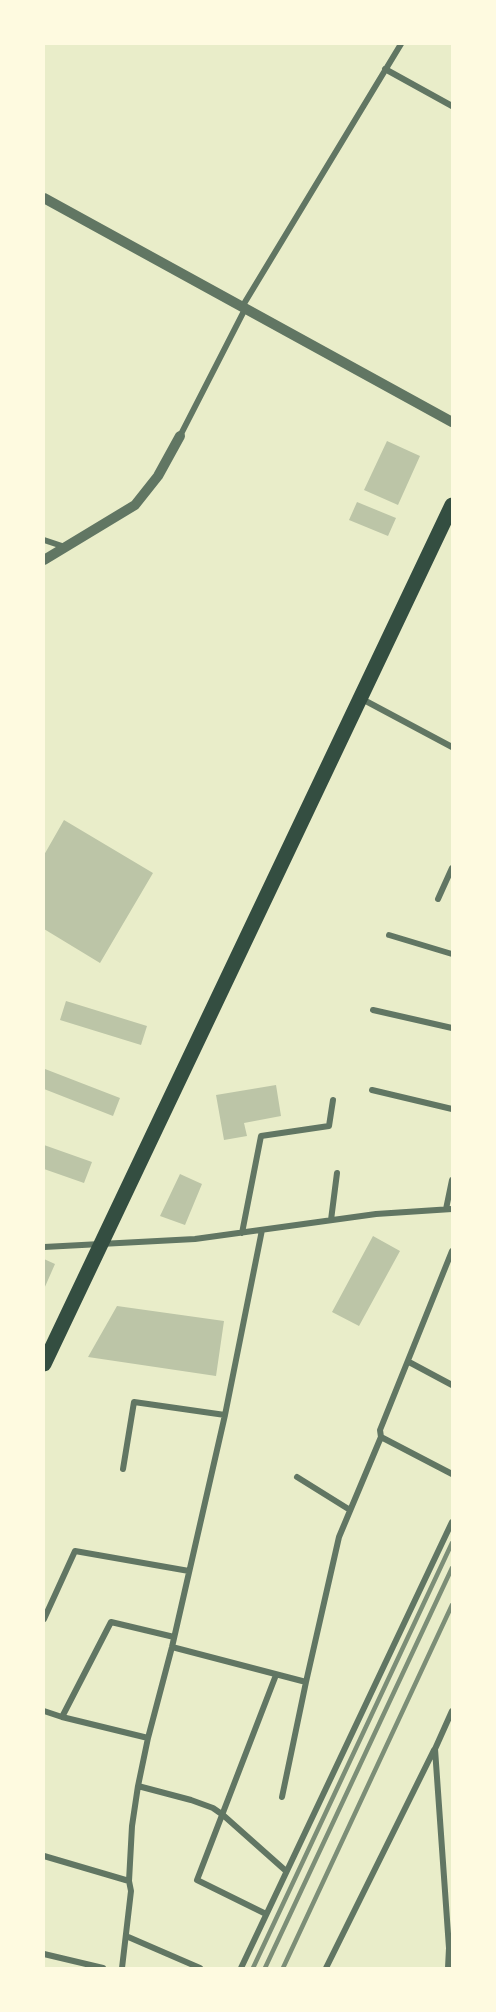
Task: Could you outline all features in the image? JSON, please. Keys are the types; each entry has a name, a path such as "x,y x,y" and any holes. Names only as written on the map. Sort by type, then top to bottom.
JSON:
{"highway":[{"path":"44,1364 453,505"}],"street":[{"path":"44,560 135,505 158,476 244,308 401,44"},
{"path":"385,69 453,106"},
{"path":"44,198 453,422"},
{"path":"44,540 66,547"},
{"path":"362,698 453,747"},
{"path":"438,898 453,868"},
{"path":"389,935 453,954"},
{"path":"373,1010 453,1028"},
{"path":"372,1090 453,1109"},
{"path":"242,1233 261,1136 329,1126 333,1100"},
{"path":"331,1220 337,1173"},
{"path":"44,1247 195,1239 376,1214 449,1209 453,1180"},
{"path":"122,1968 131,1891 129,1881 132,1826 138,1786 225,1415 262,1230"},
{"path":"282,1797 339,1537 381,1437 380,1430 453,1251"},
{"path":"409,1362 453,1385"},
{"path":"123,1469 134,1402 225,1415"},
{"path":"381,1437 453,1474"},
{"path":"297,1477 350,1510"},
{"path":"241,1968 453,1522"},
{"path":"44,1619 75,1551 189,1571"},
{"path":"62,1717 111,1622 174,1637"},
{"path":"172,1647 306,1682"},
{"path":"266,1914 196,1880 276,1675"},
{"path":"44,1711 148,1738"},
{"path":"326,1968 453,1711"},
{"path":"435,1749 449,1948 448,1968"},
{"path":"138,1786 213,1808 286,1871"},
{"path":"44,1856 129,1881"},
{"path":"126,1936 200,1968"},
{"path":"44,1954 103,1968"}],"building":[{"path":"387,441 420,456 398,505 364,490"},
{"path":"357,502 396,518 388,536 349,520"},
{"path":"64,820 153,873 100,963 44,929 44,855"},
{"path":"66,1001 147,1026 141,1045 60,1020"},
{"path":"45,1069 120,1098 113,1116 44,1089"},
{"path":"276,1085 281,1116 244,1123 247,1136 224,1140 216,1095"},
{"path":"44,1145 92,1162 84,1183 44,1169"},
{"path":"180,1174 202,1184 185,1225 160,1216"},
{"path":"373,1236 400,1251 359,1326 332,1312"},
{"path":"44,1259 55,1264 44,1289"},
{"path":"117,1306 224,1321 216,1376 88,1357"}],"railway":[{"path":"253,1968 452,1543"},
{"path":"265,1968 452,1568"},
{"path":"283,1968 452,1605"}]}
